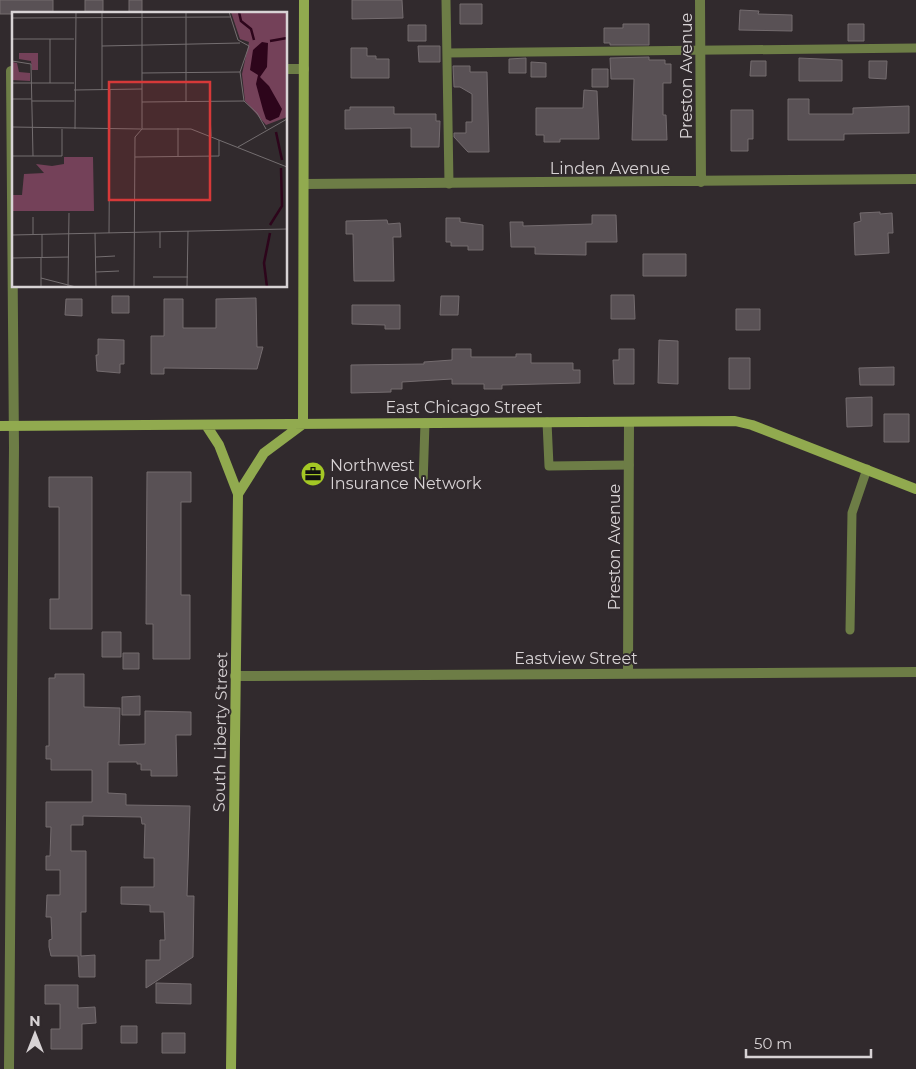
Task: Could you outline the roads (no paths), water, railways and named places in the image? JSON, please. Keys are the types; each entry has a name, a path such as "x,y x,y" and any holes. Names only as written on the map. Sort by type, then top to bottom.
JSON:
{"main road":[{"path":"238,494 264,453 303,424 304,0"},
{"name":"East Chicago Street","path":"0,426 743,422 916,489"},
{"path":"206,424 219,445 238,494"},
{"name":"South Liberty Street","path":"231,1069 238,494"}],"street":[{"name":"Preston Avenue","path":"700,0 701,182"},
{"path":"288,69 304,69"},
{"path":"0,71 12,71"},
{"name":"Linden Avenue","path":"305,184 916,179"},
{"path":"9,1069 13,288"},
{"name":"Preston Avenue","path":"628,673 629,422"},
{"name":"Eastview Street","path":"235,676 916,672"}],"lane":[{"path":"446,0 449,184"},
{"path":"447,53 916,48"},
{"path":"547,422 549,466 629,466"},
{"path":"424,485 425,423"},
{"path":"850,630 852,513 867,469"}],"place":[{"name":"Northwest Insurance Network","path":"313,474"}]}
